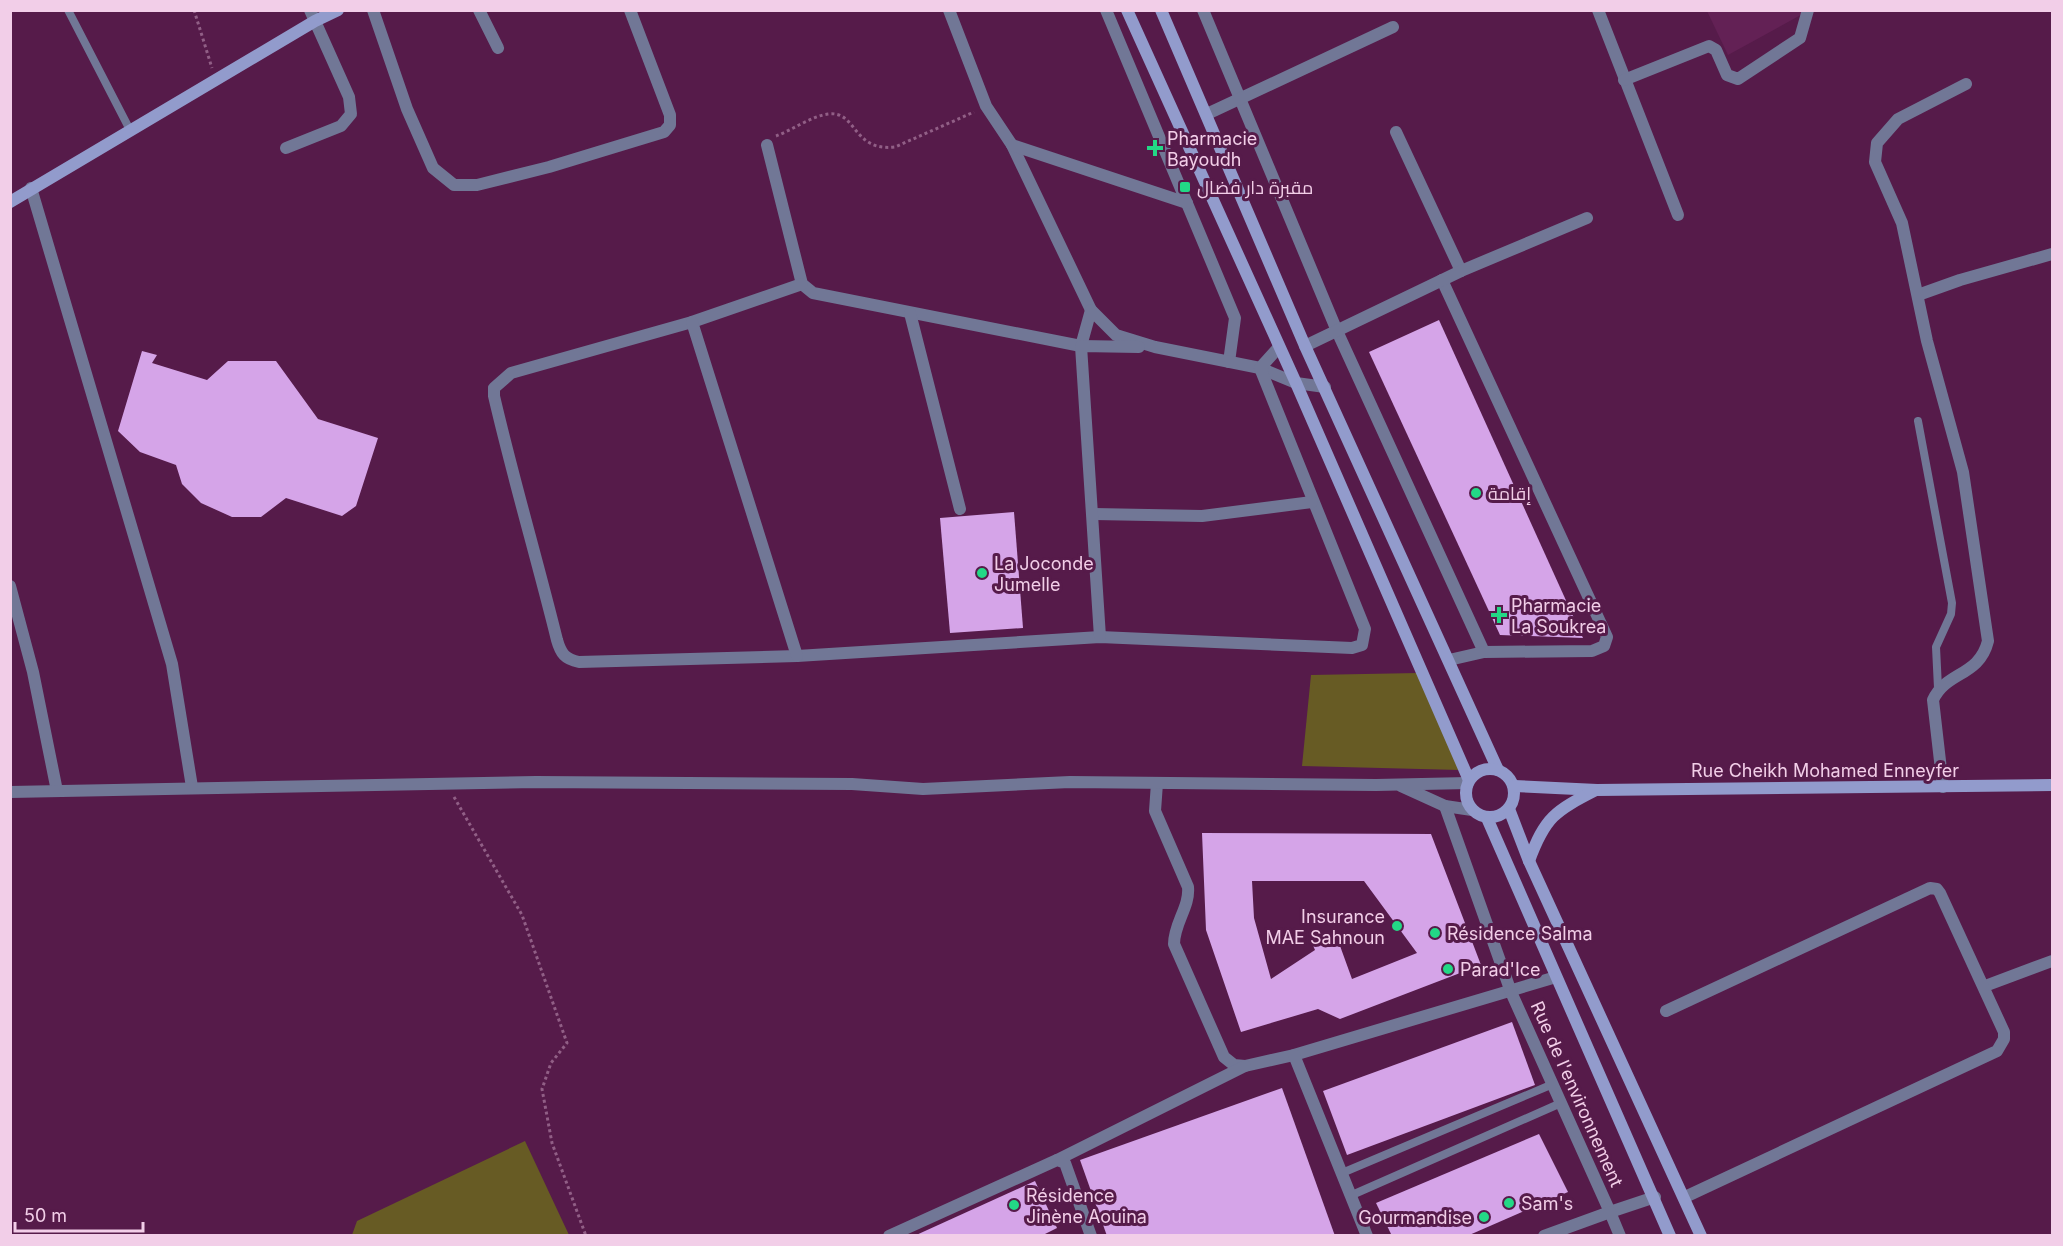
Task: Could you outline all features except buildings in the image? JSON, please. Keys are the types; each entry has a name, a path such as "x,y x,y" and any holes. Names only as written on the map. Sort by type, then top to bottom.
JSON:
{"main road":[{"path":"10,202 216,81 313,16 338,10"},
{"path":"1127,10 1296,383 1468,781"},
{"path":"1161,10 1305,346 1498,770"},
{"path":"1487,818 1503,814 1509,808 1515,794 1514,786 1505,773 1498,770 1482,770 1468,781 1465,792 1472,810 1487,818 1655,1197 1670,1236"},
{"name":"Rue Cheikh Mohamed Enneyfer","path":"1514,786 1597,790 2052,786"},
{"path":"1529,861 1539,834 1548,821 1563,807 1597,790"},
{"path":"1509,808 1529,861 1701,1236"}],"street":[{"path":"373,10 407,109 433,168 454,185 477,185 549,167 664,132 670,125 670,115 630,10"},
{"path":"479,10 498,48"},
{"path":"949,10 987,106 1012,145 1091,310 1116,335 1155,347 1260,368 1296,383 1325,387"},
{"path":"1106,10 1235,318 1229,362"},
{"path":"1203,10 1337,331 1484,652"},
{"path":"1598,10 1678,215"},
{"path":"1624,80 1709,46 1716,50 1727,75 1738,79 1800,38 1808,10"},
{"path":"286,148 341,126 351,114 349,97 313,16"},
{"path":"1207,114 1393,27"},
{"path":"1943,787 1933,700 1938,688 1975,666 1985,654 1988,641 1964,472 1927,341 1902,223 1875,162 1877,143 1898,119 1966,84"},
{"path":"1396,132 1461,271"},
{"path":"767,145 802,285 813,293 1081,346 1155,347"},
{"path":"1012,145 1187,203"},
{"path":"31,188 172,664 192,787"},
{"path":"1305,346 1461,271 1587,218"},
{"path":"1918,295 1960,280 2052,254"},
{"path":"1442,280 1607,637 1604,646 1592,651 1484,652 1449,660"},
{"path":"802,285 692,322 511,373 494,388 506,450 560,654 569,660 579,662 797,656 1100,638 1352,648 1362,645 1365,629 1260,368"},
{"path":"1091,310 1081,346 1094,514 1100,638"},
{"path":"910,313 960,509"},
{"path":"692,322 797,656"},
{"path":"1260,368 1279,347"},
{"path":"1094,514 1202,516 1312,502"},
{"path":"10,586 33,672 57,791"},
{"path":"10,792 446,783 782,783 922,789 1070,782 1397,784 1468,781"},
{"path":"1157,783 1155,811 1188,887 1189,895 1175,926 1174,944 1224,1057 1234,1065 1245,1066"},
{"path":"1397,784 1444,806 1472,810"},
{"name":"Rue de l'environnement","path":"1444,806 1511,992 1620,1236"},
{"path":"1666,1011 1930,888 1937,889 1940,893 1985,986 2004,1032 2002,1046 1997,1051 1685,1197"},
{"path":"1985,986 2052,961"},
{"path":"889,1236 1057,1160 1245,1066 1294,1055 1556,977"},
{"path":"1294,1055 1367,1236"},
{"path":"1057,1160 1065,1163 1091,1236"},
{"path":"1544,1236 1655,1197"}],"lane":[{"path":"68,10 130,130"},
{"path":"1918,421 1952,603 1951,614 1936,647 1938,688"},
{"path":"1342,1173 1553,1084"},
{"path":"1352,1196 1561,1103"}],"path":[{"path":"194,10 216,81"},
{"path":"767,145 771,139 827,114 844,116 862,140 873,147 895,147 987,106"},
{"path":"446,783 522,915 549,984 567,1043 551,1063 542,1089 552,1143 586,1236"}],"shaded area":[{"path":"1707,11 1808,11 1728,55"},
{"path":"1418,673 1460,770 1302,766 1311,675"},
{"path":"525,1141 569,1235 352,1235 357,1221"}],"place":[{"name":"Pharmacie Bayoudh","path":"1155,148"},
{"name":"مقبرة دار فضال","path":"1185,187"},
{"name":"إقامة","path":"1476,493"},
{"name":"La Joconde Jumelle","path":"982,573"},
{"name":"Pharmacie La Soukrea","path":"1499,615"},
{"name":"Insurance MAE Sahnoun","path":"1397,926"},
{"name":"Résidence Salma","path":"1435,933"},
{"name":"Parad'Ice","path":"1448,969"},
{"name":"Sam's","path":"1509,1203"},
{"name":"Résidence Jinène Aouina","path":"1014,1205"},
{"name":"Gourmandise","path":"1484,1217"}]}
